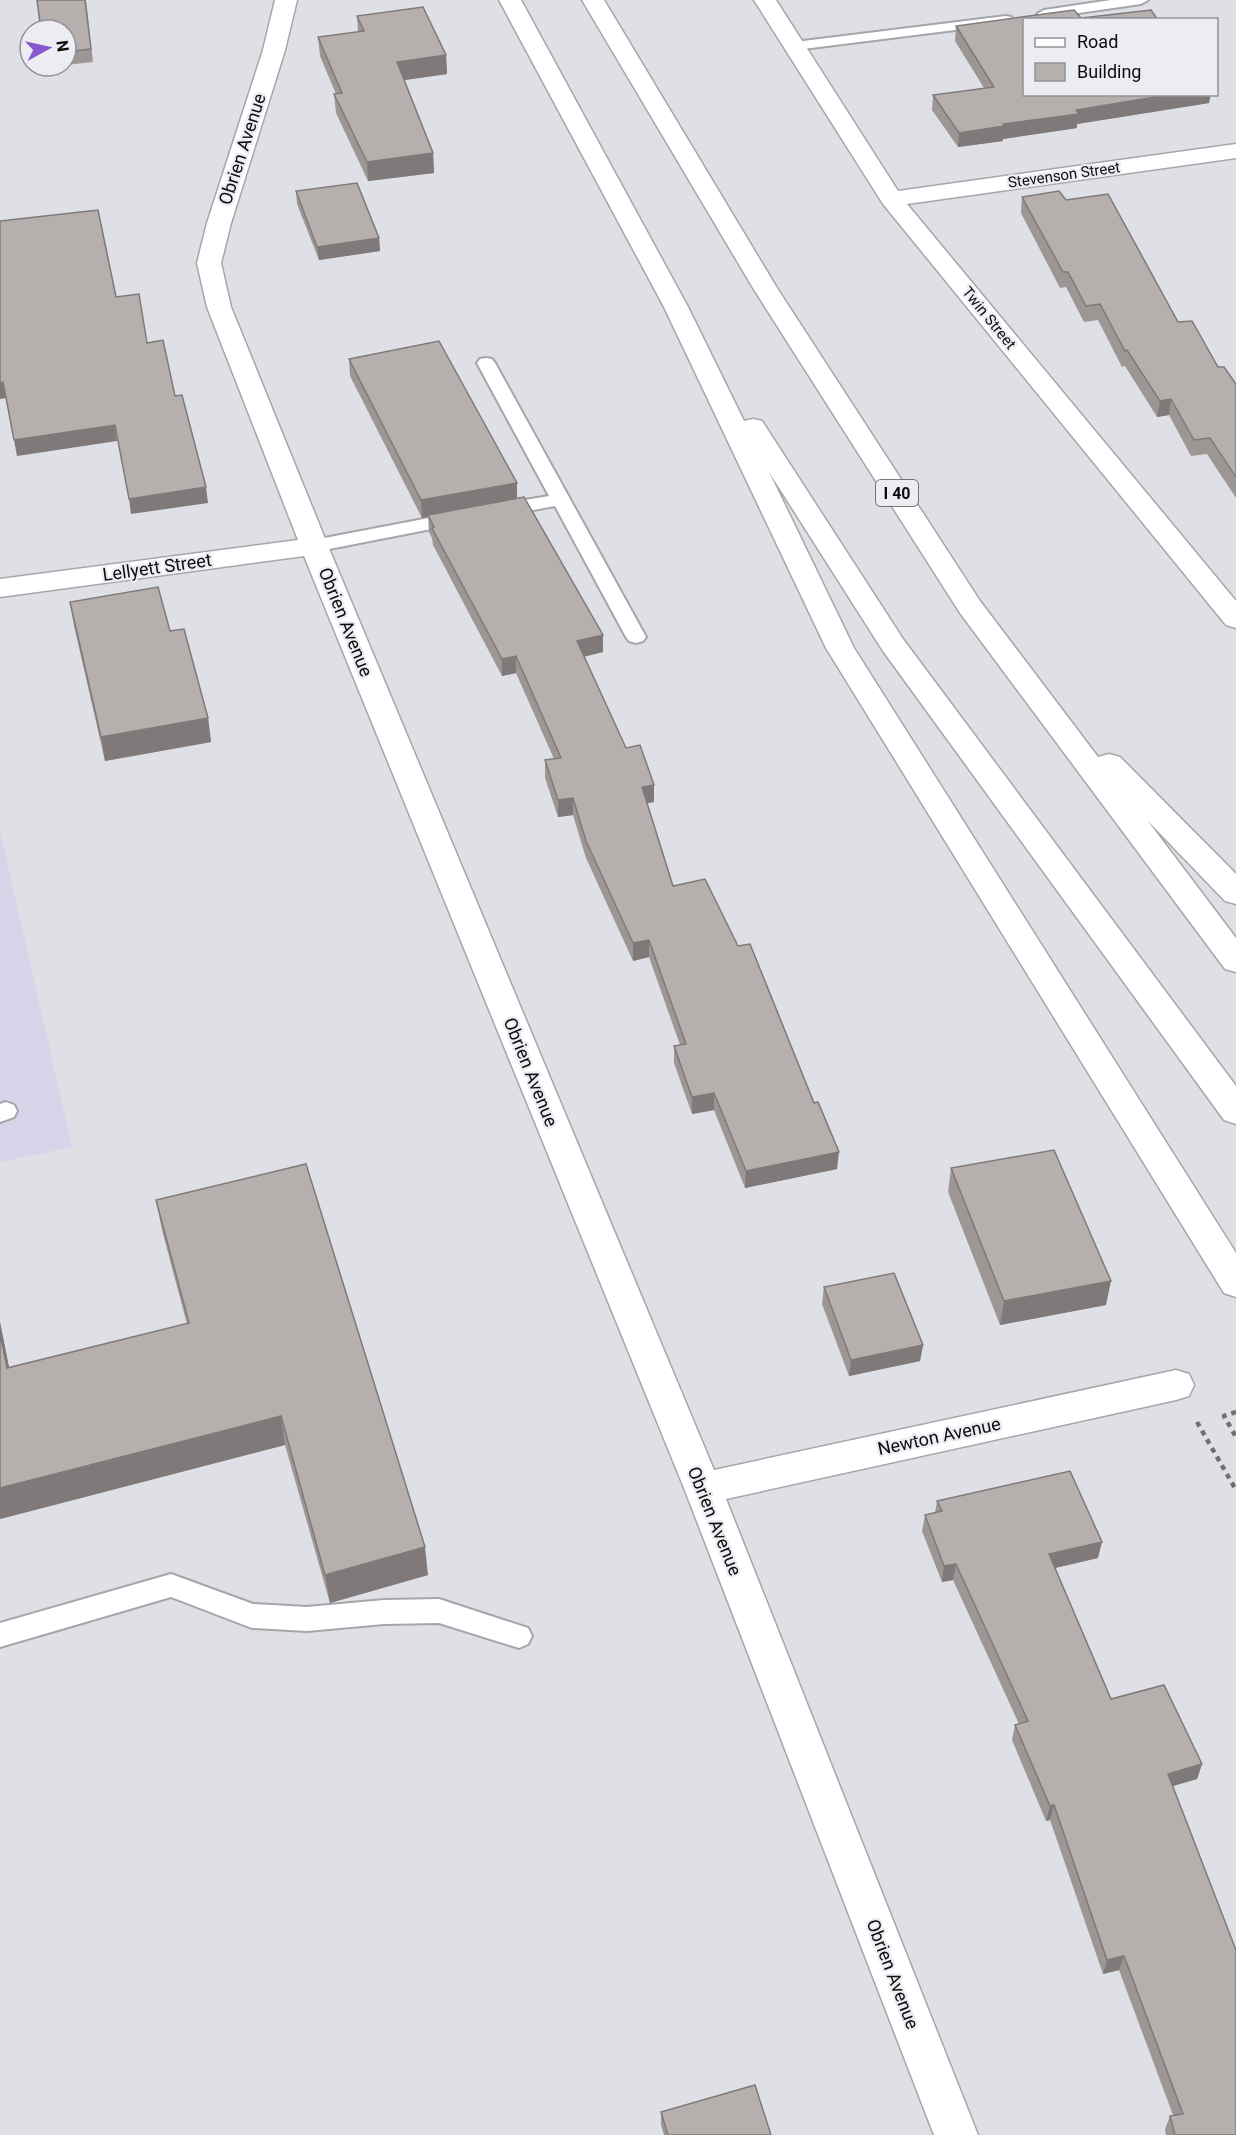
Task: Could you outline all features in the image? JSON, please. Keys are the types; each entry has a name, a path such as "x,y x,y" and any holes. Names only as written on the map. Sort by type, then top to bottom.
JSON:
{"main road":[{"name":"Obrien Avenue","path":"286,0 274,50 219,223 209,263 219,307 314,546 703,1488 956,2135"},
{"path":"510,0 676,307 840,648 1236,1283"},
{"name":"I 40","path":"593,0 772,298 970,607 1236,961"},
{"name":"Twin Street","path":"765,0 891,199 1236,619"},
{"name":"Stevenson Street","path":"891,199 1236,151"},
{"path":"676,307 893,645 1236,1111"},
{"name":"Lellyett Street","path":"0,588 314,546"},
{"path":"1016,668 1236,894"},
{"name":"Newton Avenue","path":"703,1488 1176,1385"}],"lane":[{"path":"795,46 1021,18 1141,0"},
{"path":"486,363 636,637"},
{"path":"314,546 561,499"},
{"path":"0,1635 171,1585 252,1616 307,1619 384,1612 439,1611 519,1636"}],"path":[{"path":"1176,1385 1236,1490"},
{"path":"1236,1412 1224,1416 1236,1437"}],"shaded area":[{"path":"0,831 72,1147 0,1162"}],"building":[{"path":"37,0 85,0 91,49 78,51 78,18 39,18"},
{"path":"423,7 446,55 397,62 433,153 367,162 334,94 342,93 318,37 364,31 357,16"},
{"path":"1074,10 1081,18 1023,18 1023,96 1161,96 1076,110 1079,114 1003,124 1004,126 959,133 933,95 994,87 956,26"},
{"path":"1151,10 1157,18 1081,18"},
{"path":"357,183 379,238 317,247 296,191"},
{"path":"1059,191 1066,200 1108,194 1178,322 1192,321 1218,367 1224,367 1236,384 1236,477 1210,438 1194,440 1171,399 1160,401 1127,350 1125,351 1100,304 1086,306 1068,272 1063,272 1022,197"},
{"path":"98,210 116,297 139,294 147,343 163,340 175,396 182,395 206,487 129,499 115,425 14,440 3,382 0,383 0,221"},
{"path":"439,341 517,483 421,500 349,359"},
{"path":"524,497 603,635 577,641 626,748 640,745 654,785 642,787 673,886 705,879 738,946 750,944 814,1103 818,1102 839,1152 746,1171 714,1093 692,1097 674,1046 686,1044 649,940 633,943 586,841 573,798 558,800 545,760 561,758 516,656 502,659 432,528 434,527 428,515"},
{"path":"158,587 170,631 184,629 208,718 101,737 70,602"},
{"path":"1054,1150 1111,1281 1004,1301 951,1168"},
{"path":"306,1164 425,1547 325,1575 281,1416 0,1488 0,1333 7,1368 189,1323 156,1200"},
{"path":"894,1273 923,1345 851,1360 824,1287"},
{"path":"1070,1471 1102,1542 1049,1554 1111,1699 1164,1685 1202,1764 1168,1774 1236,1950 1236,2135 1175,2135 1170,2116 1183,2114 1124,1956 1107,1960 1054,1805 1050,1806 1015,1725 1028,1721 956,1564 944,1566 925,1515 942,1511 937,1501"},
{"path":"755,2085 771,2135 668,2135 661,2112"}]}
